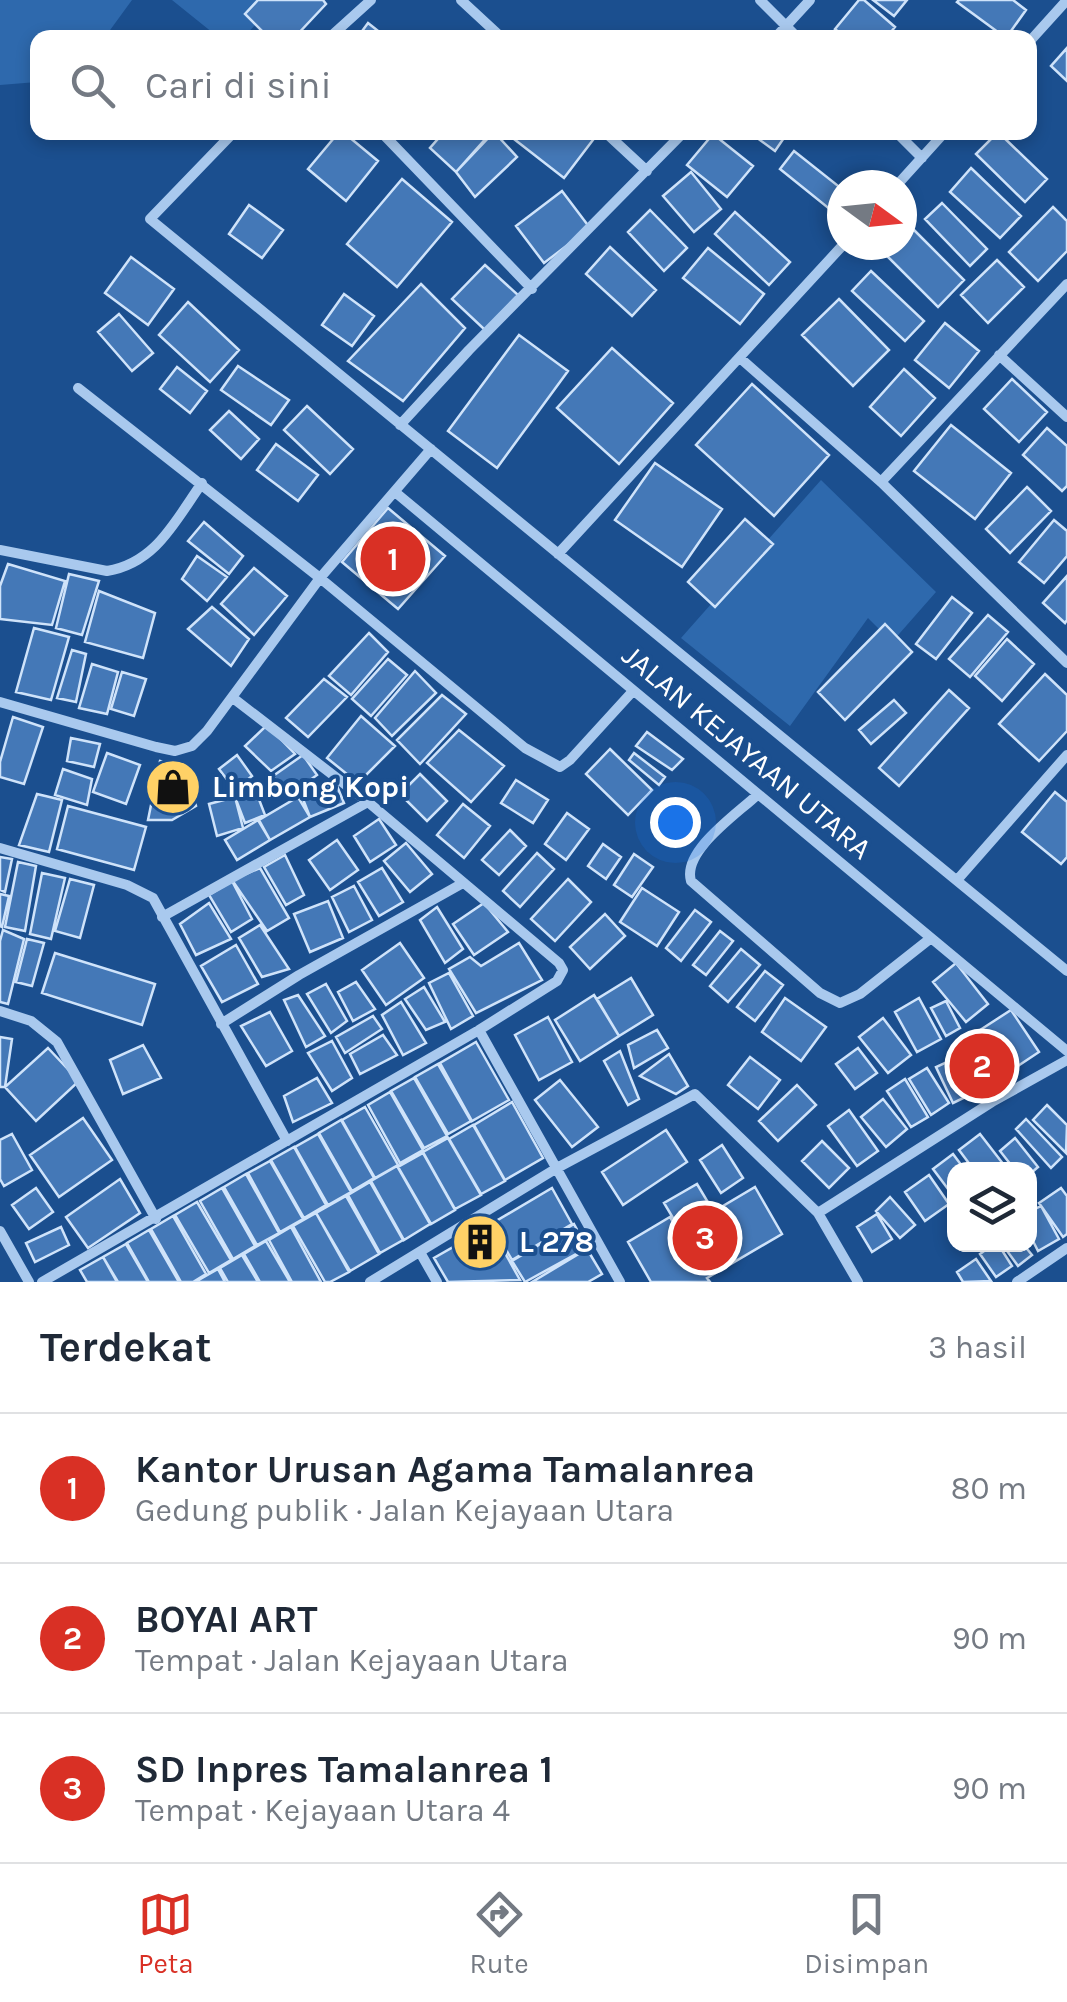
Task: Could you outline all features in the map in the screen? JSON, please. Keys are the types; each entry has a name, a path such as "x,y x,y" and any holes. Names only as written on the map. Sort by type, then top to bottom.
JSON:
{"street":[{"path":"339,30 371,0"},
{"path":"461,0 493,30"},
{"path":"760,0 790,30"},
{"path":"783,30 810,0"},
{"path":"1037,32 1067,0"},
{"name":"JALAN KEJAYAAN UTARA","path":"226,140 150,220 1067,971"},
{"path":"389,140 532,289"},
{"path":"614,140 647,171"},
{"path":"400,425 676,140"},
{"path":"904,140 922,158"},
{"path":"911,170 938,140"},
{"path":"558,554 828,260"},
{"path":"880,482 1067,284"},
{"path":"999,355 1067,417"},
{"path":"740,358 880,482 1067,662"},
{"path":"78,388 320,578 525,748 550,764 560,766 570,760 633,691"},
{"path":"0,702 175,751 192,746 233,698 320,578 431,449"},
{"path":"0,550 107,572 124,568 142,561 158,544 202,484"},
{"name":"JALAN KEJAYAAN UTARA","path":"395,492 1067,1051"},
{"path":"42,1282 479,1030 557,982 562,970 547,952 368,802 233,698"},
{"path":"958,879 1067,755"},
{"path":"757,795 694,853 690,881 820,993 840,1003 860,994 932,938"},
{"path":"162,918 368,802"},
{"path":"0,848 140,890 153,898 287,1141"},
{"path":"221,1024 299,975 463,883"},
{"path":"0,1011 31,1020 57,1042 156,1218"},
{"path":"479,1030 620,1282"},
{"path":"818,1213 992,1102 1067,1060"},
{"path":"370,1282 557,1168 695,1094 818,1213 858,1282"},
{"path":"0,1232 29,1282"},
{"path":"1017,1282 1067,1248"},
{"path":"421,1254 437,1282"}],"shaded area":[{"path":"0,0 132,0 110,30 30,30 30,83 0,85"},
{"path":"172,0 278,0 250,30 209,30"},
{"path":"821,480 936,592 892,642 868,618 790,726 681,638"}],"building":[{"path":"258,0 323,0 326,4 302,30 261,30 245,14"},
{"path":"859,0 895,27 893,30 835,29"},
{"path":"873,0 907,0 894,16"},
{"path":"1013,0 1026,10 1012,30 995,30 957,2"},
{"path":"1067,48 1067,81 1051,66"},
{"path":"332,140 353,140 378,161 346,201 308,169"},
{"path":"437,140 484,140 456,172 430,148"},
{"path":"486,140 501,140 517,157 475,197 456,172"},
{"path":"515,140 593,140 564,178"},
{"path":"708,140 720,140 753,166 727,197 687,165"},
{"path":"760,140 783,140 775,151"},
{"path":"990,140 1006,140 1047,179 1025,202 976,154"},
{"path":"794,151 827,177 827,207 780,169"},
{"path":"971,168 1021,216 1000,238 950,192"},
{"path":"691,172 721,209 694,232 663,196"},
{"path":"402,179 452,222 397,287 347,244"},
{"path":"562,191 590,228 544,263 516,226"},
{"path":"942,203 987,249 970,266 925,219"},
{"path":"249,205 283,230 262,258 229,234"},
{"path":"1053,207 1067,221 1067,251 1038,281 1009,252"},
{"path":"650,210 687,248 664,271 628,232"},
{"path":"735,212 790,262 769,285 715,234"},
{"path":"917,233 964,280 938,307 891,260 917,260"},
{"path":"610,247 656,290 632,316 586,274"},
{"path":"708,248 764,294 740,324 683,278"},
{"path":"131,257 174,289 148,325 105,293"},
{"path":"997,260 1024,287 988,323 961,295"},
{"path":"485,265 518,295 485,330 452,299"},
{"path":"871,271 924,321 905,341 852,291"},
{"path":"421,284 465,328 403,401 348,361"},
{"path":"344,294 374,316 352,346 322,325"},
{"path":"839,299 889,350 853,386 802,335"},
{"path":"188,302 239,350 210,382 159,335"},
{"path":"119,314 153,353 132,371 98,332"},
{"path":"945,323 979,351 949,388 915,360"},
{"path":"519,335 568,371 497,468 448,431"},
{"path":"612,348 673,403 619,464 557,408"},
{"path":"238,366 289,400 271,425 221,390"},
{"path":"177,367 207,391 190,413 160,389"},
{"path":"904,369 935,398 901,436 870,407"},
{"path":"1012,379 1047,412 1019,442 984,409"},
{"path":"752,384 829,455 774,516 696,445"},
{"path":"307,406 353,449 330,474 284,430"},
{"path":"229,411 259,439 241,459 210,430"},
{"path":"951,425 1011,473 975,519 914,471"},
{"path":"1047,428 1067,446 1067,486 1062,491 1023,455"},
{"path":"276,444 318,475 298,501 257,470"},
{"path":"655,463 722,509 682,567 615,520"},
{"path":"1027,487 1051,511 1010,553 986,529"},
{"path":"388,508 445,556 398,609 342,562"},
{"path":"745,519 773,544 715,607 688,582"},
{"path":"1054,520 1067,531 1067,556 1044,583 1019,562"},
{"path":"204,522 243,556 229,574 188,541"},
{"path":"197,556 227,577 207,601 182,579"},
{"path":"8,564 65,581 52,625 0,619 0,586"},
{"path":"254,568 287,596 254,635 221,604"},
{"path":"69,574 99,581 82,635 56,628"},
{"path":"1067,576 1067,620 1065,623 1043,603"},
{"path":"99,591 155,613 143,658 85,642"},
{"path":"952,597 972,613 936,659 916,644"},
{"path":"212,607 249,639 231,666 188,629"},
{"path":"988,615 1008,632 970,677 949,659"},
{"path":"885,624 912,652 845,720 818,692"},
{"path":"34,628 69,637 51,700 16,692"},
{"path":"369,633 388,652 351,695 329,676"},
{"path":"1007,639 1034,664 1002,701 975,676"},
{"path":"72,650 86,654 76,702 57,698"},
{"path":"388,659 407,675 371,716 352,699"},
{"path":"92,664 118,672 107,714 79,708"},
{"path":"415,671 436,693 392,736 375,718"},
{"path":"122,672 146,679 134,716 111,709"},
{"path":"1045,674 1067,695 1067,731 1039,761 999,724"},
{"path":"324,679 347,697 308,737 286,718"},
{"path":"949,690 969,708 899,786 879,768"},
{"path":"442,695 466,714 420,764 397,740"},
{"path":"894,700 906,713 871,744 859,730"},
{"path":"361,716 395,746 358,783 327,758"},
{"path":"13,717 43,727 24,784 0,777 0,762"},
{"path":"267,725 295,754 271,771 245,746"},
{"path":"459,730 504,766 471,802 427,763"},
{"path":"647,732 683,759 672,770 636,746"},
{"path":"71,738 100,744 94,767 67,761"},
{"path":"610,749 652,790 628,815 586,774"},
{"path":"107,753 140,765 126,804 93,792"},
{"path":"634,753 665,777 659,785 629,760"},
{"path":"237,755 252,776 235,790 219,769"},
{"path":"303,755 317,775 288,796 273,776"},
{"name":"Limbong Kopi","path":"160,761 185,768 196,806 172,820 148,820"},
{"path":"63,769 92,779 87,805 55,795"},
{"path":"420,774 447,801 427,821 400,794"},
{"path":"516,780 548,800 533,823 501,803"},
{"path":"335,781 344,803 310,817 301,794"},
{"path":"255,789 265,815 245,823 235,797"},
{"path":"1055,792 1067,802 1067,857 1061,864 1022,832"},
{"path":"37,794 62,800 49,852 19,845"},
{"path":"235,797 243,828 217,836 209,804"},
{"path":"298,797 310,817 270,840 259,820"},
{"path":"463,804 490,826 464,858 437,835"},
{"path":"68,806 146,827 134,870 57,849"},
{"path":"567,813 589,829 566,860 545,844"},
{"path":"379,819 396,845 370,862 354,836"},
{"path":"258,820 270,840 237,860 225,840"},
{"path":"510,830 526,846 499,875 482,860"},
{"path":"337,840 358,870 330,890 309,860"},
{"path":"406,843 432,874 410,892 384,861"},
{"path":"603,844 621,857 606,879 588,866"},
{"path":"537,853 554,869 520,907 503,891"},
{"path":"634,854 653,867 632,897 614,885"},
{"path":"285,855 304,895 286,905 264,867"},
{"path":"0,857 12,859 5,892 0,890"},
{"path":"18,862 36,866 25,931 5,927"},
{"path":"260,868 289,918 267,931 232,880"},
{"path":"382,868 403,902 379,916 358,882"},
{"path":"42,873 65,878 51,939 30,934"},
{"path":"70,879 94,885 80,938 55,931"},
{"path":"568,879 591,902 555,941 531,919"},
{"path":"232,881 252,919 231,932 209,895"},
{"path":"354,886 372,920 349,932 332,897"},
{"path":"642,888 679,912 657,946 620,922"},
{"path":"0,894 9,896 2,927 0,926"},
{"path":"328,901 343,938 310,952 294,914"},
{"path":"209,903 231,939 196,955 180,924"},
{"path":"484,903 508,932 474,955 453,924"},
{"path":"437,907 463,949 445,963 420,920"},
{"path":"695,910 711,922 681,961 666,948"},
{"path":"605,914 625,936 590,969 570,947"},
{"path":"260,925 289,969 262,977 239,938"},
{"path":"3,930 24,939 8,1004 0,1002"},
{"path":"720,931 733,941 706,975 693,965"},
{"path":"27,939 44,943 32,986 16,982"},
{"path":"400,943 424,978 386,1005 362,970"},
{"path":"519,943 542,980 476,1013 449,969 470,957 481,966"},
{"path":"236,945 258,984 222,1002 201,966"},
{"path":"741,949 760,965 728,1002 710,986"},
{"path":"55,953 155,984 142,1025 42,993"},
{"path":"956,963 988,1004 966,1022 933,982"},
{"path":"765,971 783,985 755,1021 737,1007"},
{"path":"449,973 473,1016 451,1029 429,983"},
{"path":"631,978 653,1015 619,1036 597,999"},
{"path":"356,982 375,1009 353,1021 338,992"},
{"path":"326,984 347,1021 331,1033 307,994"},
{"path":"424,987 445,1022 426,1030 405,999"},
{"path":"298,995 325,1036 306,1047 284,1000"},
{"path":"594,995 619,1036 580,1061 555,1020"},
{"path":"785,998 826,1027 801,1061 762,1032"},
{"path":"919,998 941,1039 917,1052 895,1012"},
{"path":"946,1001 960,1028 946,1036 931,1008"},
{"path":"401,1002 426,1043 403,1055 382,1015"},
{"path":"1011,1010 1039,1052 1009,1072 980,1030"},
{"path":"270,1012 292,1051 266,1066 241,1026"},
{"path":"373,1016 382,1029 345,1053 336,1037"},
{"path":"548,1017 572,1062 539,1080 515,1035"},
{"path":"883,1018 911,1055 888,1073 859,1037"},
{"path":"657,1030 668,1048 634,1068 628,1045"},
{"path":"383,1035 397,1055 360,1074 350,1054"},
{"path":"0,1037 12,1039 5,1087 0,1087"},
{"path":"332,1041 352,1078 332,1091 308,1053"},
{"path":"476,1042 509,1100 472,1121 440,1063"},
{"path":"984,1042 1004,1075 979,1091 959,1057"},
{"path":"143,1045 161,1078 123,1094 110,1060"},
{"path":"48,1048 79,1081 36,1121 5,1087"},
{"path":"858,1048 877,1073 855,1089 836,1064"},
{"path":"620,1051 639,1099 628,1105 604,1061"},
{"path":"669,1054 688,1086 676,1094 640,1076"},
{"path":"750,1057 780,1080 758,1109 728,1085"},
{"path":"958,1057 974,1093 953,1103 936,1067"},
{"path":"438,1064 471,1121 448,1134 415,1077"},
{"path":"927,1068 949,1103 931,1115 909,1079"},
{"path":"317,1078 332,1103 293,1122 284,1096"},
{"path":"414,1078 447,1136 424,1148 391,1091"},
{"path":"905,1079 928,1117 911,1127 887,1091"},
{"path":"560,1080 598,1127 572,1147 535,1100"},
{"path":"797,1085 816,1105 778,1141 759,1121"},
{"path":"390,1092 423,1150 400,1163 368,1105"},
{"path":"883,1099 907,1129 886,1147 861,1117"},
{"path":"512,1102 543,1158 505,1180 474,1125"},
{"path":"1047,1105 1067,1125 1066,1153 1033,1120"},
{"path":"365,1107 398,1165 375,1178 342,1120"},
{"path":"849,1110 878,1151 857,1166 828,1126"},
{"path":"83,1118 112,1160 59,1197 30,1155"},
{"path":"1026,1119 1062,1157 1051,1168 1016,1129"},
{"path":"341,1120 374,1178 352,1191 319,1133"},
{"path":"473,1125 505,1181 481,1194 449,1139"},
{"path":"666,1130 687,1162 623,1205 602,1172"},
{"path":"12,1134 32,1170 4,1186 0,1179 0,1140"},
{"path":"318,1134 351,1192 328,1205 295,1147"},
{"path":"980,1134 1002,1162 968,1162 959,1150"},
{"path":"448,1138 481,1195 455,1209 423,1152"},
{"path":"1015,1138 1034,1162 1009,1162 1000,1151"},
{"path":"822,1141 849,1168 829,1188 802,1161"},
{"path":"722,1145 743,1178 721,1193 700,1160"},
{"path":"294,1147 326,1205 304,1218 271,1160"},
{"path":"423,1153 455,1210 431,1224 398,1167"},
{"path":"953,1154 959,1162 947,1162 947,1188 933,1169"},
{"path":"270,1161 303,1219 280,1232 248,1173"},
{"path":"397,1166 430,1224 404,1240 371,1181"},
{"path":"246,1174 279,1233 257,1245 224,1187"},
{"path":"929,1175 947,1205 925,1221 905,1192"},
{"path":"120,1179 140,1213 88,1248 66,1217"},
{"path":"370,1182 403,1240 380,1253 348,1195"},
{"path":"697,1184 712,1209 679,1228 664,1203"},
{"path":"755,1187 782,1234 707,1278 710,1282 651,1282 628,1242 670,1217 679,1232"},
{"path":"36,1188 53,1212 29,1229 12,1205"},
{"path":"222,1188 255,1246 233,1259 200,1201"},
{"path":"552,1188 572,1224 512,1260 491,1224"},
{"path":"1061,1188 1067,1196 1067,1234 1063,1237 1039,1203"},
{"path":"346,1196 379,1254 350,1271 316,1213"},
{"path":"890,1197 915,1225 900,1238 876,1211"},
{"path":"197,1202 231,1260 209,1273 175,1215"},
{"path":"1041,1206 1059,1239 1038,1251 1037,1249 1037,1208"},
{"path":"316,1213 349,1272 330,1282 325,1282 293,1226"},
{"path":"877,1214 892,1239 872,1252 857,1227"},
{"path":"173,1216 206,1274 193,1282 181,1282 151,1229"},
{"path":"574,1224 587,1248 525,1282 512,1261"},
{"name":"L 278","path":"490,1226 520,1280 448,1282 434,1258"},
{"path":"61,1227 69,1245 35,1262 26,1243"},
{"path":"291,1227 321,1282 292,1282 269,1240"},
{"path":"149,1230 179,1282 149,1282 127,1243"},
{"path":"266,1241 290,1282 260,1282 244,1254"},
{"path":"126,1244 148,1282 118,1282 103,1257"},
{"path":"587,1249 602,1274 588,1282 532,1282"},
{"path":"1003,1252 1012,1266 996,1277 980,1254"},
{"path":"1008,1252 1030,1252 1032,1255 1018,1266"},
{"path":"242,1255 258,1282 228,1282 220,1268"},
{"path":"103,1257 117,1282 87,1282 80,1270"},
{"path":"976,1259 991,1281 963,1282 957,1272"},
{"path":"218,1269 225,1282 195,1282"}],"place":[{"name":"Kantor Urusan Agama Tamalanrea","path":"393,559"},
{"name":"Limbong Kopi","path":"173,787"},
{"name":"BOYAI ART","path":"982,1066"},
{"name":"SD Inpres Tamalanrea 1","path":"705,1238"},
{"name":"L 278","path":"480,1242"}]}
